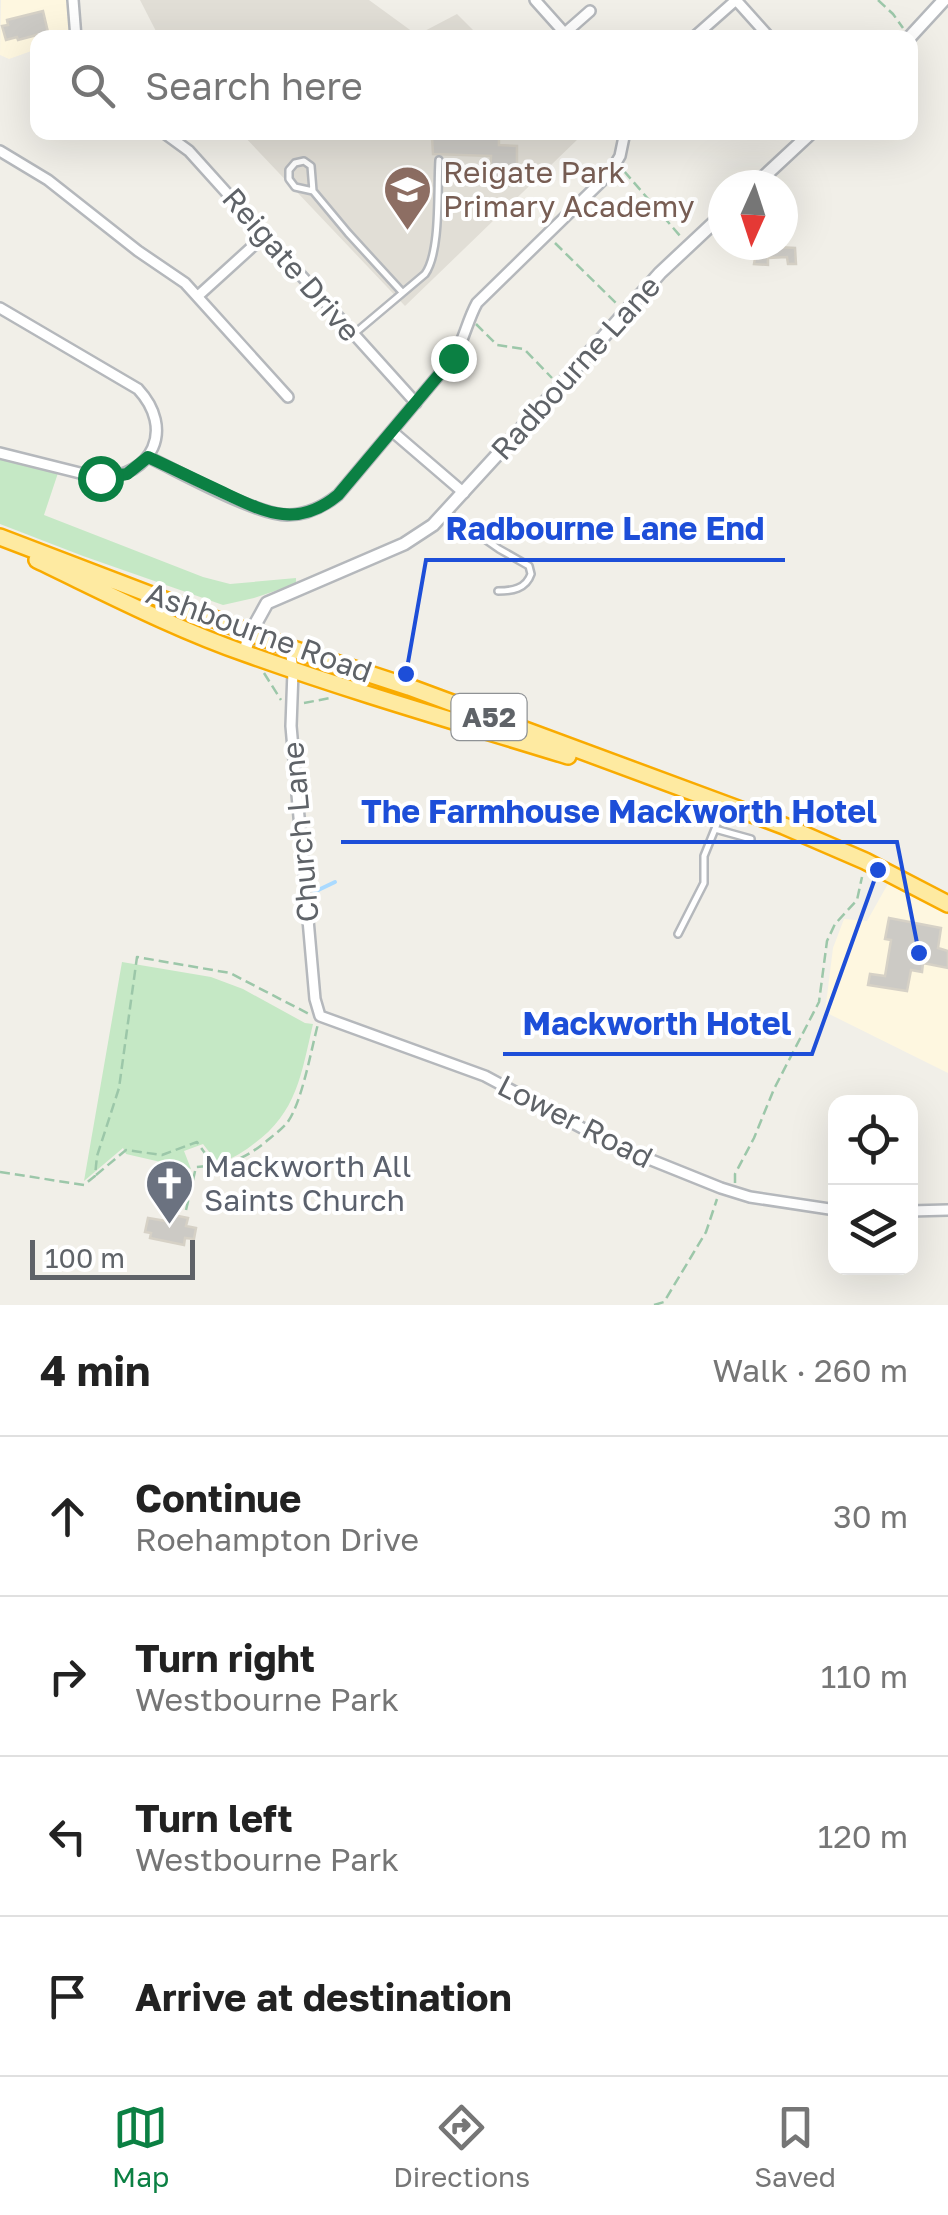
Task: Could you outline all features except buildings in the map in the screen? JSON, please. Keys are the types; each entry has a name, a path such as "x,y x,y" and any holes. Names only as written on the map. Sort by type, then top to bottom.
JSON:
{"highway":[{"name":"Ashbourne Road","path":"0,539 725,804 866,861 948,904"},
{"name":"Ashbourne Road","path":"0,539 102,592 293,671 687,790"}],"street":[{"path":"73,0 75,30"},
{"path":"535,0 562,30"},
{"path":"701,30 736,0 763,30"},
{"path":"916,30 944,0"},
{"path":"572,30 590,12"},
{"name":"Reigate Drive","path":"174,140 190,151 416,404"},
{"path":"148,457 272,513 303,514 318,509 338,495 453,358 476,303 618,164 622,140"},
{"path":"771,170 803,140"},
{"path":"0,152 48,180 170,272 198,296 288,397"},
{"name":"Radbourne Lane","path":"244,653 262,609 272,600 426,531 660,273 708,228"},
{"path":"198,296 264,236"},
{"path":"0,308 138,389 151,407 156,428 148,457 127,474 100,478 0,453"},
{"path":"393,432 464,493"},
{"name":"Church Lane","path":"290,648 291,726 315,999 320,1016"},
{"name":"Lower Road","path":"320,1016 485,1076 614,1145 721,1188 750,1197 828,1209"},
{"path":"918,1211 948,1210"}],"lane":[{"path":"353,336 431,265 439,160"},
{"path":"313,191 312,166 295,163 288,179 295,186 313,191 402,292"},
{"path":"446,512 530,566 532,574 524,586 498,592"},
{"path":"678,934 704,883 704,856 725,804"},
{"path":"715,829 751,839"}],"path":[{"path":"878,0 904,30"},
{"path":"618,164 689,245"},
{"path":"546,234 625,312"},
{"path":"470,317 497,345 524,349 560,386"},
{"path":"734,1192 735,1174 818,1002 826,941 835,924 857,900 866,861"},
{"path":"94,1176 119,1088 137,957 230,972 308,1014 320,1016 290,1120 243,1158 196,1167 186,1210"},
{"path":"0,1172 84,1185 126,1150 162,1156 197,1142 215,1166"},
{"path":"654,1305 664,1302 698,1248 721,1188"}],"shaded area":[{"path":"1,0 67,0 69,30 30,30 30,52 9,59 0,55"},
{"path":"140,0 369,0 410,30 155,30"},
{"path":"457,14 473,30 427,30"},
{"name":"Reigate Park Primary Academy","path":"248,140 577,140 405,306"},
{"path":"889,882 948,915 948,1073 825,1012 833,948 844,919 867,921"}],"green space":[{"path":"0,458 58,473 44,515 203,577 230,584 296,578 296,584 223,605 0,524"},
{"path":"122,962 211,977 313,1024 288,1107 266,1134 239,1154 217,1162 203,1144 184,1151 191,1169 126,1154 123,1148 84,1181"}],"waterway":[{"path":"312,893 335,882"}],"place":[{"name":"Reigate Park Primary Academy","path":"408,232"},
{"name":"Radbourne Lane End","path":"406,674"},
{"name":"Mackworth Hotel","path":"878,870"},
{"name":"The Farmhouse Mackworth Hotel","path":"919,953"},
{"name":"Mackworth All Saints Church","path":"169,1226"}],"route":[{"path":"100,478 127,474 148,457 272,513 303,514 318,509 338,495 453,358"}]}
